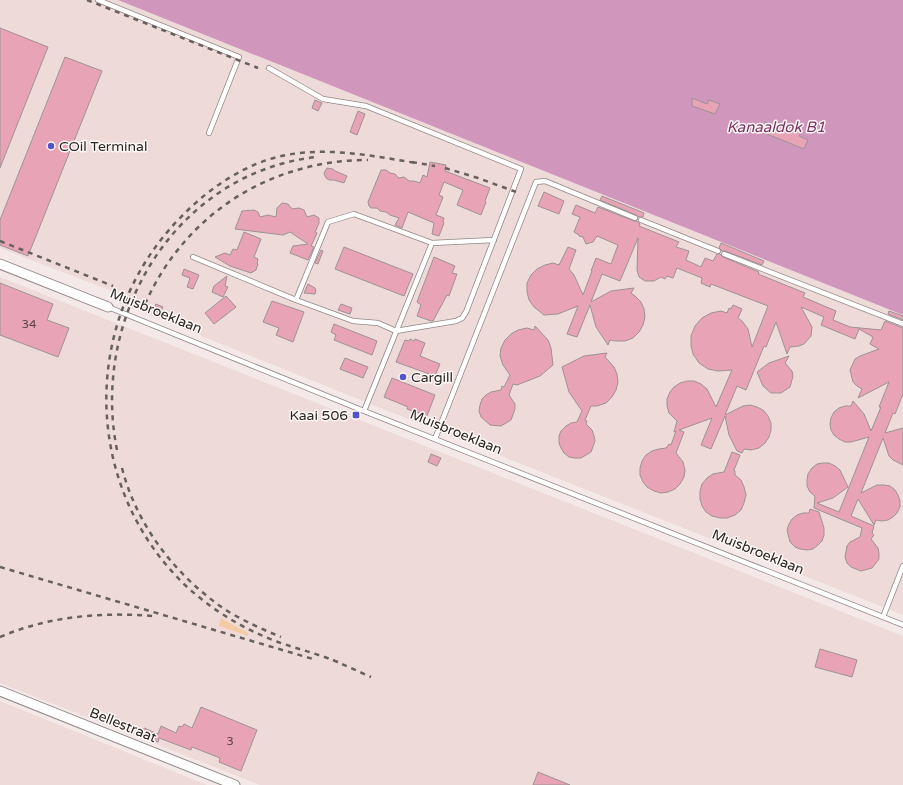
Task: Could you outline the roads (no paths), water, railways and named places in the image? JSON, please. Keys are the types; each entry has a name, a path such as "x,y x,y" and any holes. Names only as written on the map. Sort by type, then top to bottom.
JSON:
{"street":[{"name":"Muisbroeklaan","path":"0,264 108,306"},
{"name":"Bellestraat","path":"0,692 235,785"}],"lane":[{"path":"98,0 239,56 209,133"},
{"path":"193,257 296,300 353,321 378,323 396,331 450,323 462,318 466,312 521,169 366,106 324,99 269,68"},
{"path":"436,439 536,182 545,181 635,218"},
{"path":"296,300 328,222 354,214 432,243 494,240"},
{"path":"641,220 718,252"},
{"path":"364,411 432,243"},
{"path":"724,254 903,324"},
{"name":"Muisbroeklaan","path":"108,306 364,411 903,625"},
{"path":"883,617 903,566"}],"water":[{"name":"Kanaaldok B1","path":"118,0 903,0 903,315"}],"railway":[{"path":"87,0 258,68"},
{"path":"338,662 265,637 228,618 206,603 185,585 151,545 127,500 112,452 106,403 110,353 124,304 147,259 189,209 209,192 231,177 243,170 267,160 285,155 304,153 342,152 416,163"},
{"path":"117,450 112,400 117,350 131,303 154,259 184,221 222,191 266,169 316,157"},
{"path":"145,304 162,272 183,244 207,219 235,198 265,182 297,170 332,162 368,160"},
{"path":"412,162 435,166"},
{"path":"445,168 519,193"},
{"path":"0,241 113,286"},
{"path":"122,468 129,490 149,531 162,550 177,567 210,599 229,612 255,626 281,637"},
{"path":"0,567 313,659"},
{"path":"0,637 37,624 75,617 95,615 153,616"},
{"path":"333,660 371,677"}],"place":[{"name":"COil Terminal","path":"51,146"},
{"name":"Cargill","path":"403,377"},
{"name":"Kaai 506","path":"356,415"}]}
